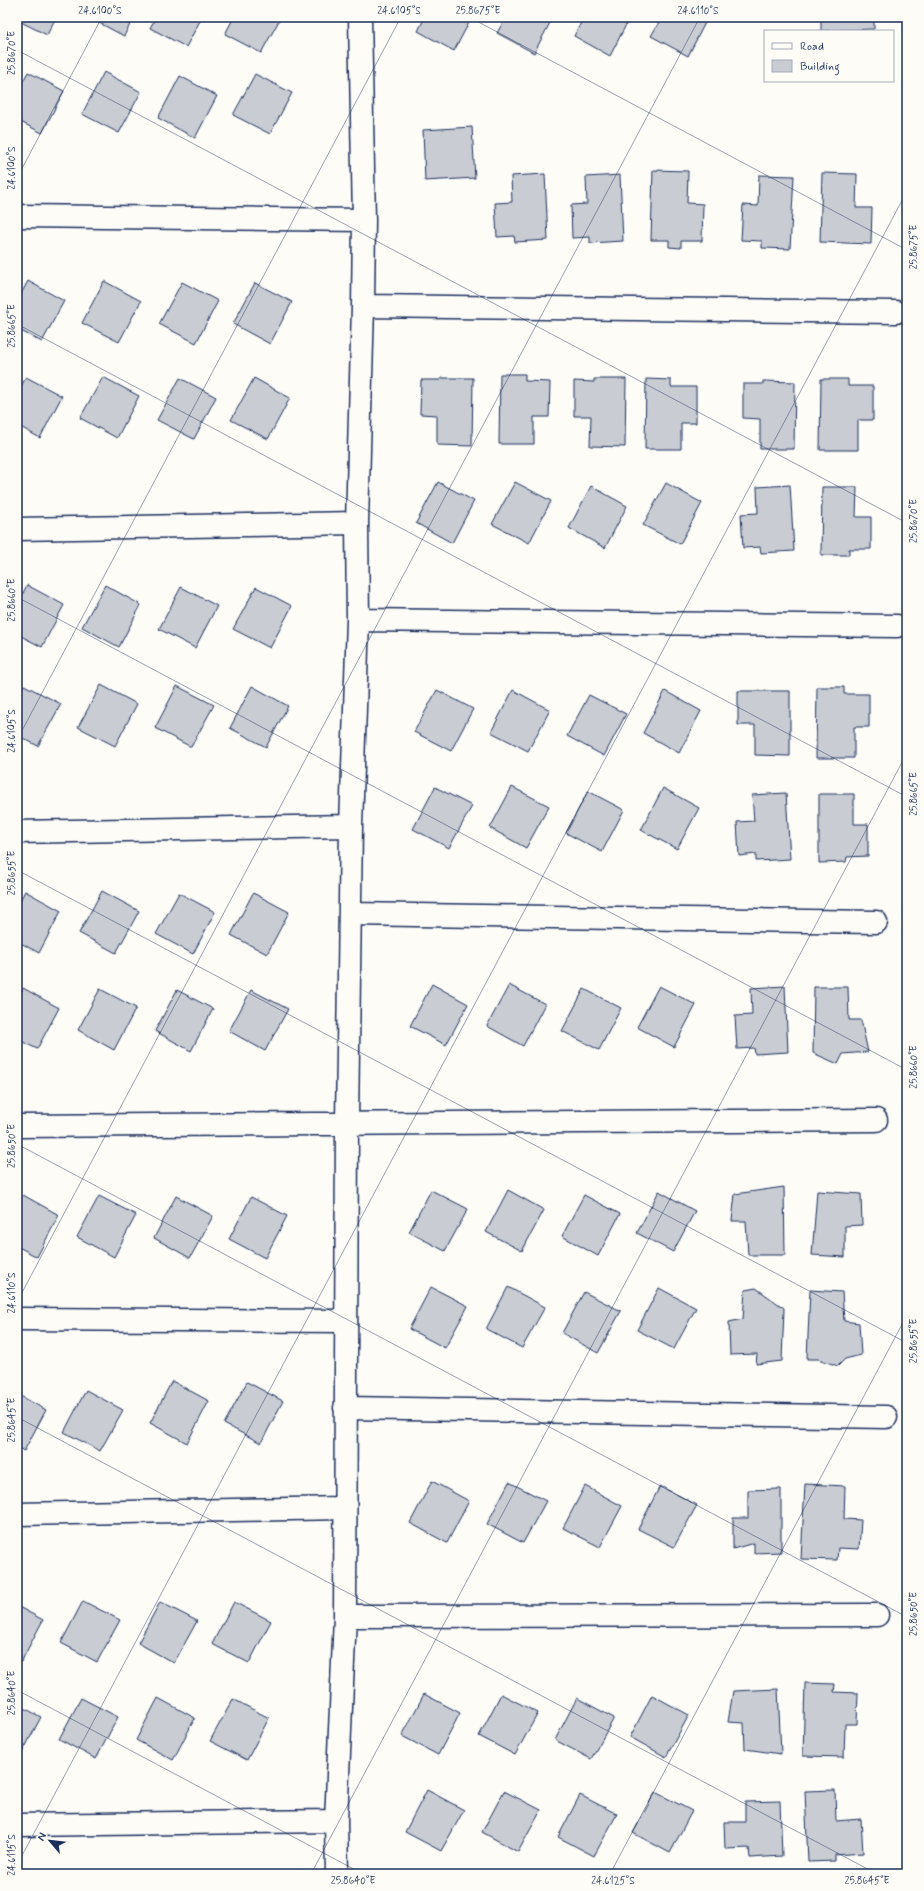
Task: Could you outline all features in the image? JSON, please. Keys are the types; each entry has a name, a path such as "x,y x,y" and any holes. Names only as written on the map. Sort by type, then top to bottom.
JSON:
{"street":[{"path":"337,1874 336,1821 345,1616 347,1123 351,826 358,620 357,523 363,306 364,220 360,17"},
{"path":"17,216 364,220"},
{"path":"363,306 896,312"},
{"path":"17,529 357,523"},
{"path":"358,620 897,626"},
{"path":"17,832 351,826"},
{"path":"350,914 876,922"},
{"path":"17,1126 876,1120"},
{"path":"17,1319 346,1320"},
{"path":"345,1408 886,1417"},
{"path":"17,1514 345,1508"},
{"path":"345,1616 877,1614"},
{"path":"17,1825 336,1821"}],"building":[{"path":"17,17 56,17 47,35 17,20"},
{"path":"88,17 134,17 124,36"},
{"path":"156,17 202,17 186,47 150,28"},
{"path":"234,17 281,17 261,53 225,34"},
{"path":"425,17 472,17 454,51 418,31"},
{"path":"506,17 553,17 534,53 497,33"},
{"path":"584,17 630,17 610,56 574,36"},
{"path":"662,17 708,17 688,56 651,36"},
{"path":"821,17 874,17 874,29 821,30"},
{"path":"28,72 64,91 42,133 17,120 17,92"},
{"path":"104,72 141,92 119,133 82,114"},
{"path":"255,74 292,93 270,134 233,115"},
{"path":"180,76 217,96 195,138 158,118"},
{"path":"472,127 475,178 425,181 423,130"},
{"path":"653,170 688,171 687,203 703,204 702,241 681,241 681,248 669,247 669,240 651,240"},
{"path":"822,173 857,174 856,208 872,208 871,244 820,242"},
{"path":"545,174 548,240 515,242 514,236 497,237 495,203 512,202 511,176"},
{"path":"620,175 623,241 590,243 590,237 572,238 571,205 587,204 586,177"},
{"path":"759,175 794,176 790,249 762,248 762,241 741,240 743,205 758,206"},
{"path":"28,281 64,301 42,342 17,329 17,301"},
{"path":"104,281 141,301 119,342 82,323"},
{"path":"182,282 218,301 196,343 159,324"},
{"path":"255,283 292,302 270,344 233,324"},
{"path":"500,374 525,374 525,381 550,382 549,417 534,417 534,444 499,444"},
{"path":"26,377 62,396 40,438 17,425 17,394"},
{"path":"103,377 139,396 117,438 80,418"},
{"path":"180,378 216,397 194,439 157,420"},
{"path":"254,378 290,398 268,439 231,420"},
{"path":"441,378 473,378 472,446 437,445 437,415 420,414 421,380 440,380"},
{"path":"594,379 626,379 625,447 590,446 591,416 574,416 574,381 594,382"},
{"path":"646,379 671,380 671,387 696,387 696,423 681,423 681,449 645,449"},
{"path":"821,379 848,379 848,386 873,386 873,420 858,420 858,450 820,450"},
{"path":"763,381 795,382 794,449 760,449 760,419 743,418 743,384 763,384"},
{"path":"438,482 474,501 452,543 416,523"},
{"path":"515,482 551,501 529,543 492,524"},
{"path":"666,483 702,503 680,544 643,525"},
{"path":"790,485 794,551 761,553 760,547 743,548 741,514 758,513 757,487"},
{"path":"591,486 627,506 605,548 569,528"},
{"path":"822,487 857,487 856,517 871,517 871,549 849,549 849,555 821,555"},
{"path":"27,585 64,605 42,647 17,634 17,605"},
{"path":"105,585 141,605 119,647 82,627"},
{"path":"181,587 217,606 195,648 159,629"},
{"path":"256,587 292,606 270,648 233,629"},
{"path":"24,685 61,704 38,746 17,735 17,697"},
{"path":"101,685 137,704 115,746 78,727"},
{"path":"177,686 214,705 191,747 155,728"},
{"path":"252,686 288,706 266,747 230,728"},
{"path":"817,687 844,687 844,694 869,694 869,727 854,727 854,758 816,758"},
{"path":"437,690 473,709 451,751 414,732"},
{"path":"513,690 550,710 528,751 491,732"},
{"path":"665,691 701,711 679,753 643,733"},
{"path":"738,691 790,691 790,756 755,755 755,725 738,725"},
{"path":"589,695 626,714 604,756 567,736"},
{"path":"435,787 472,806 449,848 413,829"},
{"path":"512,787 549,806 526,848 490,828"},
{"path":"663,788 699,808 677,849 641,830"},
{"path":"588,791 624,810 602,852 566,833"},
{"path":"786,793 790,859 756,861 756,854 739,856 737,822 754,821 752,795"},
{"path":"819,794 854,794 854,824 868,824 868,856 847,857 846,862 819,863"},
{"path":"25,891 61,911 39,953 17,941 17,906"},
{"path":"102,891 139,911 116,953 79,933"},
{"path":"179,893 215,912 193,954 156,934"},
{"path":"253,893 289,912 267,954 231,935"},
{"path":"432,984 468,1004 446,1045 410,1026"},
{"path":"509,985 545,1004 523,1046 487,1026"},
{"path":"659,986 696,1005 674,1047 637,1027"},
{"path":"785,986 788,1052 755,1054 754,1048 737,1049 735,1016 752,1015 751,988"},
{"path":"814,987 848,987 849,1020 861,1020 868,1052 843,1054 838,1064 813,1053"},
{"path":"23,988 59,1008 37,1049 17,1039 17,1000"},
{"path":"100,989 136,1008 114,1050 78,1030"},
{"path":"584,989 621,1008 599,1050 562,1031"},
{"path":"177,990 213,1009 191,1051 155,1031"},
{"path":"251,990 288,1009 265,1051 229,1031"},
{"path":"784,1187 785,1255 748,1255 746,1221 732,1221 735,1194"},
{"path":"431,1190 468,1209 445,1251 409,1232"},
{"path":"508,1190 544,1210 522,1251 486,1232"},
{"path":"659,1191 695,1211 673,1252 637,1233"},
{"path":"817,1191 861,1194 862,1225 845,1226 845,1257 812,1255"},
{"path":"23,1195 59,1215 37,1257 17,1246 17,1206"},
{"path":"584,1195 620,1214 598,1256 562,1236"},
{"path":"99,1196 136,1215 114,1257 77,1237"},
{"path":"176,1196 213,1216 190,1258 154,1238"},
{"path":"251,1197 287,1216 265,1258 229,1239"},
{"path":"431,1287 468,1306 445,1348 409,1329"},
{"path":"508,1287 545,1307 522,1348 486,1329"},
{"path":"659,1288 696,1308 674,1349 637,1330"},
{"path":"756,1288 784,1308 782,1361 756,1364 757,1354 730,1355 729,1322 743,1319 745,1290"},
{"path":"810,1290 842,1292 844,1321 859,1323 861,1355 845,1359 838,1366 818,1359 807,1359"},
{"path":"584,1292 621,1311 598,1353 562,1333"},
{"path":"172,1381 209,1401 187,1443 150,1423"},
{"path":"247,1382 283,1401 261,1443 224,1424"},
{"path":"86,1390 123,1410 100,1451 64,1432"},
{"path":"17,1394 46,1410 24,1451 17,1447"},
{"path":"432,1481 469,1501 447,1543 410,1523"},
{"path":"509,1482 546,1501 523,1543 487,1524"},
{"path":"805,1484 845,1486 844,1519 861,1520 859,1549 838,1548 837,1560 801,1559"},
{"path":"585,1486 622,1506 600,1547 563,1528"},
{"path":"660,1486 697,1505 674,1547 638,1529"},
{"path":"781,1489 781,1552 754,1553 754,1543 733,1549 733,1518 748,1518 748,1490"},
{"path":"83,1601 120,1620 97,1662 61,1643"},
{"path":"160,1602 197,1621 174,1663 138,1643"},
{"path":"234,1602 271,1621 249,1663 212,1644"},
{"path":"17,1606 43,1620 21,1662 17,1660"},
{"path":"805,1683 835,1684 834,1692 858,1693 857,1724 845,1724 844,1757 803,1756"},
{"path":"778,1689 781,1754 745,1749 744,1723 728,1722 733,1691"},
{"path":"424,1694 460,1713 438,1755 402,1736"},
{"path":"501,1694 538,1713 515,1755 479,1736"},
{"path":"652,1695 689,1715 666,1757 630,1737"},
{"path":"81,1698 118,1717 96,1759 59,1739"},
{"path":"158,1698 195,1718 173,1760 136,1740"},
{"path":"577,1698 614,1718 591,1759 555,1740"},
{"path":"233,1699 269,1718 247,1760 210,1741"},
{"path":"17,1704 41,1717 19,1759 17,1757"},
{"path":"427,1790 464,1810 441,1851 405,1832"},
{"path":"835,1790 836,1821 861,1819 863,1853 835,1855 835,1861 808,1862 805,1791"},
{"path":"504,1791 541,1810 518,1852 482,1832"},
{"path":"655,1792 692,1811 670,1853 633,1833"},
{"path":"580,1795 617,1814 594,1856 558,1837"},
{"path":"780,1801 782,1856 750,1858 749,1848 725,1849 724,1822 745,1822 745,1802"}]}
